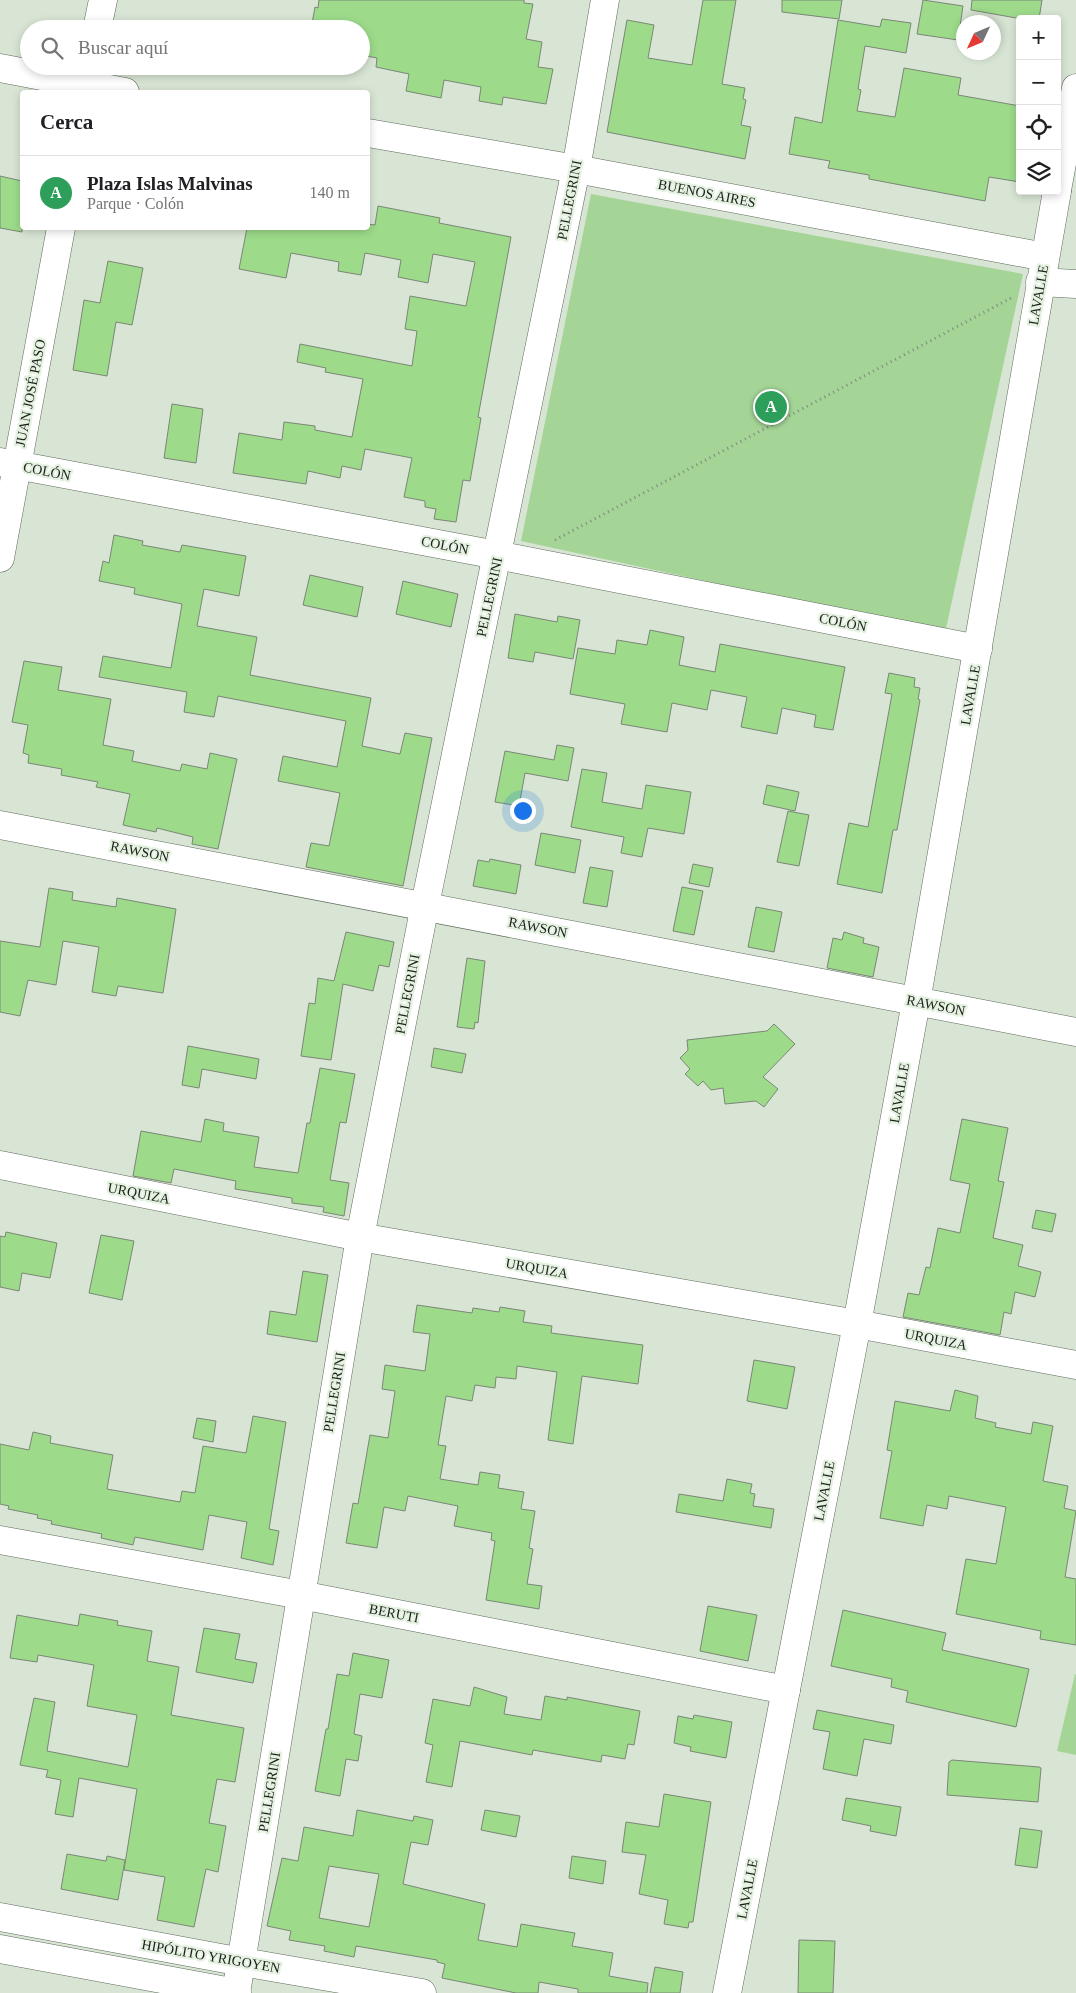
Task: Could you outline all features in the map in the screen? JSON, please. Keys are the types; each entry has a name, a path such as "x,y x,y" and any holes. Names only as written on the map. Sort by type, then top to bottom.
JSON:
{"street":[{"path":"99,20 102,0"},
{"name":"PELLEGRINI","path":"236,1993 360,1237 425,905 576,168 605,0"},
{"path":"0,68 20,71"},
{"path":"44,75 88,82 118,90"},
{"name":"LAVALLE","path":"1061,169 1076,88"},
{"name":"BUENOS AIRES","path":"370,133 576,168 1043,270 1076,284"},
{"name":"LAVALLE","path":"727,1993 857,1324 916,1002 1056,195"},
{"name":"JUAN JOSÉ PASO","path":"0,558 8,464 61,230"},
{"name":"COLÓN","path":"8,464 497,555 978,648"},
{"name":"RAWSON","path":"0,824 1076,1032"},
{"name":"URQUIZA","path":"0,1165 360,1237 857,1324 1076,1365"},
{"name":"BERUTI","path":"0,1540 301,1595 786,1690"},
{"name":"HIPÓLITO YRIGOYEN","path":"0,1917 422,1993"},
{"path":"0,1949 236,1993"}],"path":[{"path":"555,541 1043,270"}],"green space":[{"path":"591,194 1023,274 945,633 521,541"},
{"path":"1076,1675 1076,1755 1057,1751"}],"building":[{"path":"319,0 524,0 524,3 533,4 526,39 542,42 538,67 553,69 546,104 503,97 502,105 479,101 481,87 444,80 441,98 406,91 409,74 376,67 377,58 370,57 370,20 313,20 315,7 318,8"},
{"path":"703,0 736,0 722,84 745,88 743,99 746,100 741,125 751,127 745,159 607,132 627,20 654,25 648,58 692,65"},
{"path":"782,0 842,0 839,19 782,12"},
{"path":"923,0 963,6 962,15 956,15 956,40 917,34"},
{"path":"972,0 1042,0 1040,15 1016,15 1016,18 971,10"},
{"path":"882,19 911,23 906,53 865,46 858,89 861,90 857,111 895,117 904,68 961,78 958,95 1016,105 1016,181 989,177 985,201 869,179 869,175 828,168 830,161 789,154 795,117 822,123 838,20 880,27"},
{"path":"0,176 20,181 20,230 22,232 0,228"},
{"path":"378,206 440,218 439,223 511,237 478,417 481,418 470,481 463,480 456,522 434,519 436,509 425,507 425,501 404,497 412,458 365,449 361,470 342,466 340,478 308,471 306,484 233,473 239,433 282,440 284,422 315,426 315,430 352,437 363,379 325,372 326,368 297,362 300,344 412,366 417,331 405,329 410,296 466,306 475,262 433,254 428,283 398,277 401,260 365,253 361,275 338,271 339,262 291,253 286,278 239,269 247,230 370,230 370,224 375,225"},
{"path":"108,261 143,268 132,325 116,322 107,376 73,370 84,300 100,303"},
{"path":"172,404 203,409 196,463 164,458"},
{"path":"114,535 143,541 142,545 180,552 182,545 246,556 239,596 204,589 197,626 257,637 250,675 371,698 362,746 400,754 405,733 432,738 403,886 306,867 311,843 329,846 340,793 278,781 283,756 337,767 346,721 218,696 214,717 184,712 187,692 99,677 103,656 171,668 182,604 134,594 135,588 99,581 103,561 109,563"},
{"path":"310,575 363,587 357,617 303,605"},
{"path":"403,581 458,594 451,627 396,614"},
{"path":"515,614 557,622 558,616 580,620 573,659 535,652 533,662 508,658"},
{"path":"650,630 684,637 679,665 715,672 720,644 845,667 833,730 814,727 816,715 782,708 777,734 741,727 747,697 711,690 707,710 672,703 667,732 621,724 625,704 570,694 578,648 615,654 617,640 647,645"},
{"path":"24,661 62,667 58,690 111,699 103,745 134,751 132,761 180,771 182,764 207,769 210,753 237,759 218,849 192,844 193,837 157,828 156,832 123,825 130,794 96,787 98,782 61,775 62,769 28,763 29,755 23,753 28,725 12,722"},
{"path":"889,673 915,678 914,687 920,688 918,699 920,700 897,830 893,830 882,893 837,884 849,823 868,827 892,694 885,693"},
{"path":"557,745 574,748 568,781 525,773 519,806 495,802 505,751 554,760"},
{"path":"582,769 607,773 602,802 642,809 646,785 691,792 684,834 648,828 642,857 621,853 624,837 571,827"},
{"path":"767,785 799,792 795,811 763,804"},
{"path":"788,811 809,815 799,866 777,862"},
{"path":"541,833 581,840 575,873 535,865"},
{"path":"490,859 521,865 516,894 473,886 478,860 489,862"},
{"path":"693,864 713,868 709,887 689,883"},
{"path":"590,867 613,871 607,907 583,903"},
{"path":"682,887 703,891 694,935 673,931"},
{"path":"49,888 73,892 72,900 116,907 117,898 176,909 163,993 118,986 116,996 92,992 99,947 63,941 56,985 28,980 20,1016 0,1012 0,941 40,947"},
{"path":"756,907 782,912 774,952 748,947"},
{"path":"346,932 394,942 389,967 379,965 373,991 343,984 331,1060 301,1056 309,1003 315,1004 318,978 334,981"},
{"path":"844,932 864,938 863,943 879,947 873,977 827,968 833,938 842,940"},
{"path":"467,958 485,961 478,1023 475,1022 474,1029 457,1027"},
{"path":"774,1024 795,1044 763,1077 778,1089 764,1107 756,1101 725,1104 723,1088 711,1090 703,1081 698,1086 685,1074 690,1069 680,1058 688,1050 687,1040 767,1031"},
{"path":"188,1046 259,1059 256,1079 202,1069 199,1088 182,1085"},
{"path":"434,1048 466,1054 462,1073 431,1067"},
{"path":"320,1068 355,1074 346,1123 340,1122 330,1180 349,1183 344,1216 323,1212 324,1207 292,1203 292,1198 235,1189 236,1181 174,1169 171,1183 133,1176 141,1131 201,1142 205,1119 224,1123 223,1131 259,1137 254,1167 298,1173"},
{"path":"962,1119 1008,1128 998,1181 1004,1182 993,1238 1023,1245 1018,1266 1041,1272 1035,1297 1015,1292 1011,1314 1004,1312 1000,1335 903,1317 908,1293 919,1295 926,1267 930,1268 938,1228 960,1233 970,1184 950,1180"},
{"path":"1036,1210 1056,1214 1052,1232 1032,1228"},
{"path":"6,1232 57,1243 50,1278 22,1273 19,1291 0,1287 0,1236 5,1237"},
{"path":"101,1235 134,1241 122,1300 89,1293"},
{"path":"303,1271 328,1275 317,1342 267,1334 270,1311 296,1315"},
{"path":"417,1305 472,1313 473,1308 499,1312 500,1307 525,1311 523,1322 552,1326 551,1333 643,1345 638,1384 582,1376 573,1444 548,1440 557,1372 517,1366 516,1379 496,1377 495,1388 475,1385 472,1401 446,1396 438,1445 446,1446 440,1479 478,1485 480,1472 500,1475 498,1488 524,1492 521,1509 535,1511 529,1548 533,1549 527,1584 542,1586 539,1609 486,1600 495,1541 491,1540 492,1533 454,1526 458,1506 408,1496 405,1511 384,1507 377,1548 346,1543 353,1503 358,1504 370,1435 388,1438 395,1391 382,1389 385,1365 425,1371 430,1334 413,1332"},
{"path":"754,1360 795,1367 787,1409 747,1401"},
{"path":"955,1390 978,1396 975,1418 996,1423 995,1427 1031,1434 1033,1422 1053,1426 1043,1481 1068,1486 1064,1508 1076,1511 1065,1577 1076,1579 1076,1645 1040,1639 1041,1631 956,1614 966,1559 996,1564 1006,1507 949,1496 947,1509 927,1505 923,1526 880,1518 892,1451 887,1450 895,1401 950,1411"},
{"path":"253,1416 286,1422 269,1529 279,1531 273,1565 241,1558 247,1522 209,1515 203,1550 135,1537 133,1545 101,1538 102,1534 51,1524 52,1521 37,1518 38,1515 8,1509 9,1506 0,1504 0,1444 29,1450 33,1432 51,1436 50,1443 113,1455 107,1489 180,1502 182,1491 195,1493 203,1446 246,1453"},
{"path":"197,1418 216,1421 213,1442 193,1438"},
{"path":"727,1479 752,1484 750,1493 755,1494 753,1506 774,1509 771,1528 676,1512 679,1494 723,1501"},
{"path":"708,1606 757,1615 748,1661 700,1651"},
{"path":"843,1610 946,1633 942,1650 1029,1669 1016,1727 906,1702 908,1691 891,1687 892,1679 831,1666"},
{"path":"80,1614 118,1621 117,1625 152,1631 147,1661 179,1667 171,1715 244,1728 235,1782 217,1779 209,1823 226,1826 218,1872 206,1869 194,1927 157,1920 165,1877 124,1870 137,1789 79,1778 73,1817 55,1814 61,1780 46,1777 48,1770 20,1765 34,1698 55,1702 47,1751 128,1767 137,1715 87,1706 94,1665 38,1655 37,1662 10,1658 17,1615 78,1626"},
{"path":"204,1628 240,1634 235,1659 257,1663 253,1683 196,1672"},
{"path":"353,1653 389,1660 382,1698 360,1694 354,1734 362,1736 358,1761 346,1759 340,1796 315,1791 337,1674 349,1676"},
{"path":"474,1687 507,1697 504,1714 541,1720 545,1696 567,1700 567,1697 640,1711 634,1745 628,1744 625,1759 602,1755 601,1762 533,1750 532,1755 460,1741 452,1787 426,1782 433,1745 425,1743 433,1699 470,1706"},
{"path":"817,1710 894,1725 891,1744 864,1739 857,1776 823,1769 830,1732 813,1729"},
{"path":"694,1715 732,1722 726,1758 690,1751 691,1747 674,1743 678,1716 693,1719"},
{"path":"952,1760 1039,1767 1041,1768 1038,1802 947,1795 949,1762"},
{"path":"664,1794 711,1802 693,1922 689,1922 688,1928 664,1924 668,1900 639,1894 646,1855 622,1852 626,1822 659,1827"},
{"path":"846,1798 901,1807 896,1836 870,1831 871,1826 842,1820"},
{"path":"357,1810 413,1821 414,1816 433,1820 428,1845 411,1842 403,1884 485,1904 478,1940 517,1947 521,1924 575,1933 572,1946 613,1953 609,1976 648,1983 647,1993 578,1993 578,1989 539,1982 538,1993 516,1993 442,1978 445,1964 437,1962 437,1960 356,1946 354,1957 324,1951 325,1946 289,1940 291,1931 267,1926 282,1858 298,1861 304,1827 353,1836","holes":["329,1866 379,1874 369,1927 319,1918"]},
{"path":"485,1810 520,1816 516,1837 481,1830"},
{"path":"1020,1828 1042,1831 1037,1868 1015,1865"},
{"path":"67,1854 106,1861 107,1856 125,1860 118,1900 61,1889"},
{"path":"572,1856 606,1861 603,1884 569,1878"},
{"path":"799,1940 835,1941 833,1993 798,1993"},
{"path":"655,1967 683,1972 680,1993 650,1993"}],"place":[{"name":"Plaza Islas Malvinas","path":"771,407"}]}
